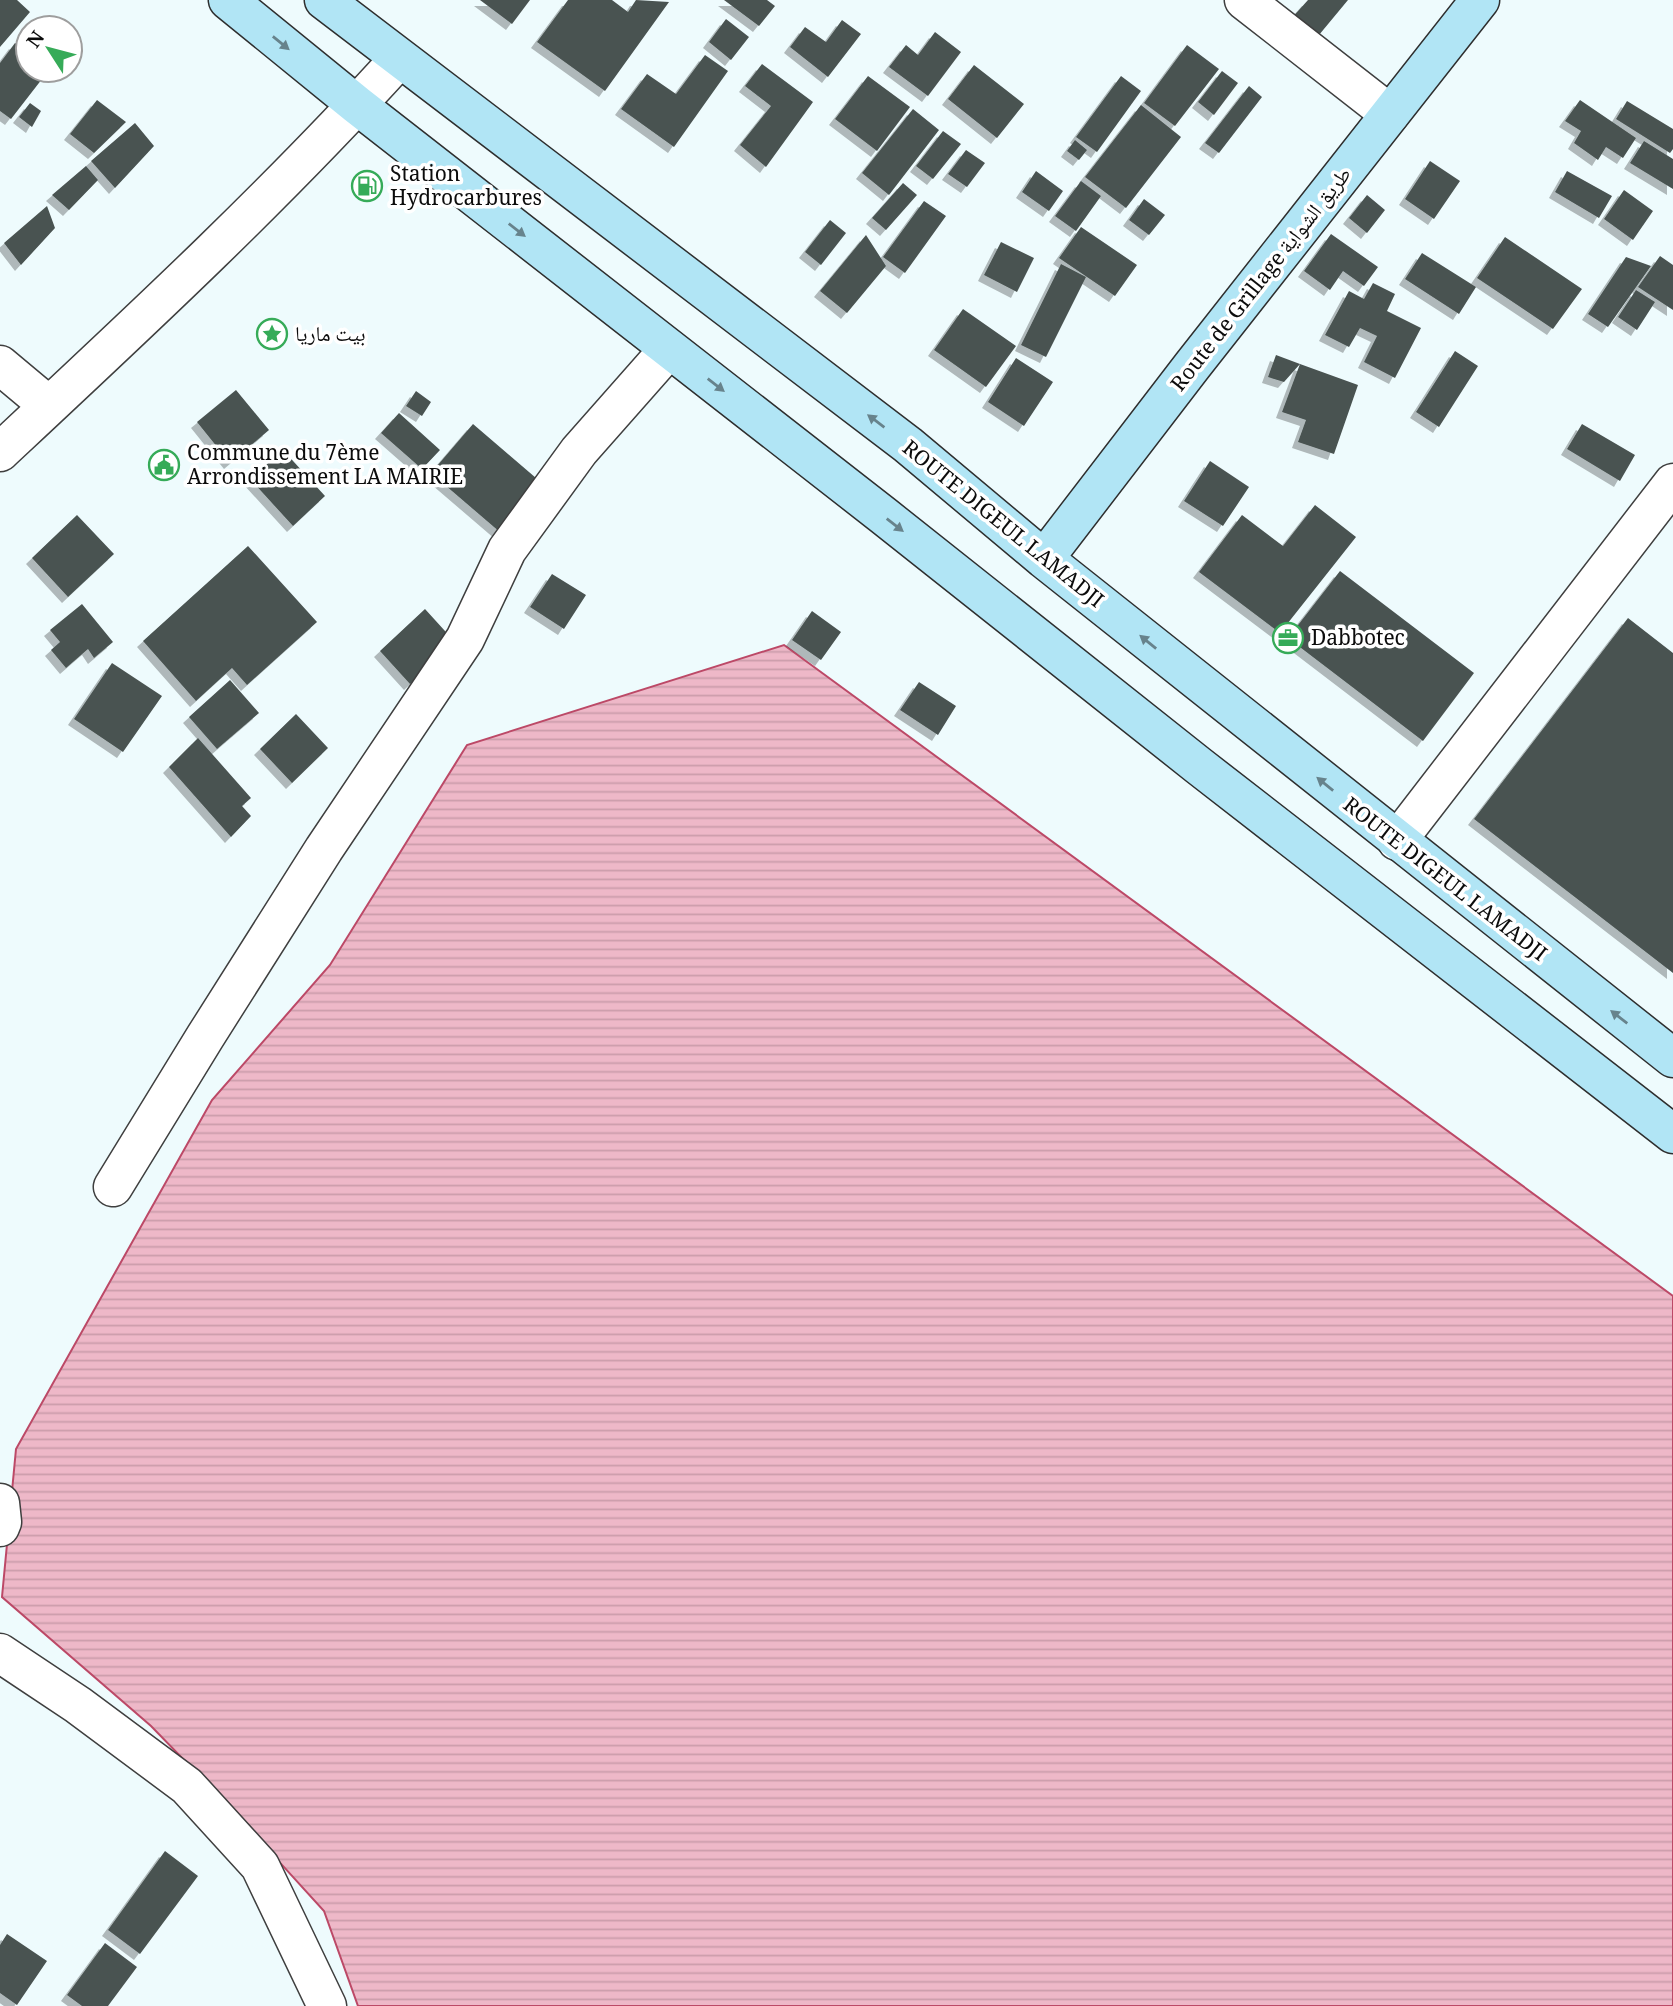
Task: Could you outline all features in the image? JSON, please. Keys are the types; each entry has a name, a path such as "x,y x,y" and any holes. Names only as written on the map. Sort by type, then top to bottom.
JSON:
{"main road":[{"path":"228,0 357,105 1199,766 1673,1134"},
{"name":"ROUTE DIGEUL LAMADJI","path":"324,0 908,445 1044,559 1673,1058"},
{"name":"Route de Grillage طريق الشواية","path":"1044,559 1480,0"}],"street":[{"path":"1244,0 1390,114"},
{"path":"0,453 187,275 357,105 398,59"},
{"path":"113,1187 317,861 465,639 507,550 579,451 669,349"},
{"path":"0,365 49,406"},
{"path":"1397,841 1673,482"},
{"path":"0,1503 0,1527"},
{"path":"0,1653 78,1705 187,1786 260,1866 327,2006"}],"shaded area":[{"path":"784,645 1673,1296 1673,2006 358,2006 324,1911 151,1726 2,1597 16,1449 212,1100 330,965 467,745"}],"building":[{"path":"0,0 17,0 30,12 14,14 14,31 0,47"},
{"path":"480,0 530,0 512,24"},
{"path":"568,0 612,0 628,12 636,0 669,2 605,91 537,42"},
{"path":"724,0 767,0 775,6 759,26"},
{"path":"1308,0 1348,0 1314,41 1290,20"},
{"path":"726,19 749,37 731,60 709,42"},
{"path":"842,20 861,34 828,77 790,47 805,27 826,42"},
{"path":"935,32 961,52 928,96 889,67 906,45 918,55"},
{"path":"14,44 14,84 38,84 11,119 0,111 0,63"},
{"path":"1187,45 1219,69 1175,126 1144,103"},
{"path":"705,55 728,71 674,147 621,109 647,74 676,94"},
{"path":"762,64 813,102 766,167 740,145 771,106 745,86"},
{"path":"974,65 1024,104 997,138 948,99"},
{"path":"1222,71 1238,83 1214,115 1198,102"},
{"path":"868,76 910,107 877,151 835,119"},
{"path":"1121,76 1141,91 1097,152 1076,137"},
{"path":"1249,86 1262,97 1219,153 1205,143"},
{"path":"97,100 126,122 94,153 70,134"},
{"path":"1580,100 1636,138 1623,158 1606,147 1598,160 1574,143 1581,131 1565,121"},
{"path":"1627,101 1673,129 1673,149 1670,153 1616,119"},
{"path":"30,103 41,111 32,127 19,117"},
{"path":"1141,105 1181,137 1126,208 1085,177"},
{"path":"913,109 939,130 889,195 862,173"},
{"path":"135,123 154,146 115,188 91,161"},
{"path":"943,131 961,144 933,179 916,166"},
{"path":"1075,140 1087,150 1079,160 1067,151"},
{"path":"1644,141 1673,159 1673,189 1630,163"},
{"path":"966,150 985,163 967,187 948,174"},
{"path":"1430,161 1460,181 1434,219 1405,199"},
{"path":"86,166 98,180 69,210 52,195"},
{"path":"1036,171 1063,191 1049,211 1022,192"},
{"path":"1567,171 1612,196 1599,218 1555,192"},
{"path":"1081,181 1101,196 1076,231 1055,216"},
{"path":"903,183 917,195 886,230 872,218"},
{"path":"1624,190 1653,211 1633,240 1604,219"},
{"path":"1367,195 1385,210 1367,233 1349,218"},
{"path":"1144,199 1165,215 1149,235 1129,220"},
{"path":"924,201 946,216 905,273 883,257"},
{"path":"47,206 55,228 21,265 4,243"},
{"path":"830,220 846,233 821,265 805,252"},
{"path":"1081,227 1137,265 1115,296 1059,258"},
{"path":"1331,234 1378,267 1364,286 1343,271 1330,290 1304,271"},
{"path":"866,235 886,266 847,313 820,291"},
{"path":"1505,237 1582,289 1553,329 1477,278"},
{"path":"1001,242 1034,258 1017,292 984,275"},
{"path":"1422,253 1476,287 1459,314 1405,279"},
{"path":"1660,256 1673,265 1673,310 1638,287"},
{"path":"1626,257 1651,266 1608,327 1588,314"},
{"path":"1061,264 1086,277 1046,357 1021,345"},
{"path":"1373,283 1395,294 1387,311 1421,328 1395,378 1364,362 1377,336 1360,328 1349,347 1325,335 1349,291 1364,299"},
{"path":"1636,290 1655,302 1637,330 1618,317"},
{"path":"963,309 1016,346 986,387 934,350"},
{"path":"1455,351 1478,366 1439,427 1416,412"},
{"path":"1276,355 1300,364 1284,382 1268,377"},
{"path":"1016,358 1053,382 1024,426 988,402"},
{"path":"1300,364 1358,385 1334,454 1298,442 1306,420 1282,412"},
{"path":"236,390 269,430 230,463 197,422"},
{"path":"416,391 431,402 422,416 406,406"},
{"path":"399,413 440,450 422,469 381,433"},
{"path":"473,424 543,484 501,533 431,473"},
{"path":"1582,424 1635,455 1620,481 1567,449"},
{"path":"283,450 325,496 293,526 250,479"},
{"path":"1210,461 1249,487 1223,526 1184,501"},
{"path":"1315,505 1356,537 1280,633 1199,572 1242,515 1283,546"},
{"path":"77,515 114,554 68,597 32,558"},
{"path":"248,546 317,622 247,685 232,668 196,701 143,641"},
{"path":"1340,571 1474,673 1423,741 1288,638"},
{"path":"552,574 586,595 564,629 530,607"},
{"path":"82,604 113,642 94,658 88,649 66,668 51,650 60,642 50,630"},
{"path":"425,609 455,642 410,684 380,651"},
{"path":"812,611 841,632 821,660 792,640"},
{"path":"1628,618 1673,653 1673,973 1474,819"},
{"path":"112,663 162,696 123,752 74,719"},
{"path":"230,680 259,713 217,749 189,717"},
{"path":"919,682 956,706 938,735 900,710"},
{"path":"296,714 328,748 292,783 260,749"},
{"path":"198,738 251,798 242,806 251,816 231,837 169,767"},
{"path":"165,1851 198,1876 140,1954 108,1930"},
{"path":"7,1934 47,1961 17,2005 0,1993 0,1945"},
{"path":"105,1943 137,1967 108,2006 82,2006 67,1995"}],"place":[{"name":"Station Hydrocarbures","path":"367,186"},
{"name":"بيت ماريا","path":"272,334"},
{"name":"Commune du 7ème Arrondissement LA MAIRIE","path":"164,465"},
{"name":"Dabbotec","path":"1288,638"}]}
